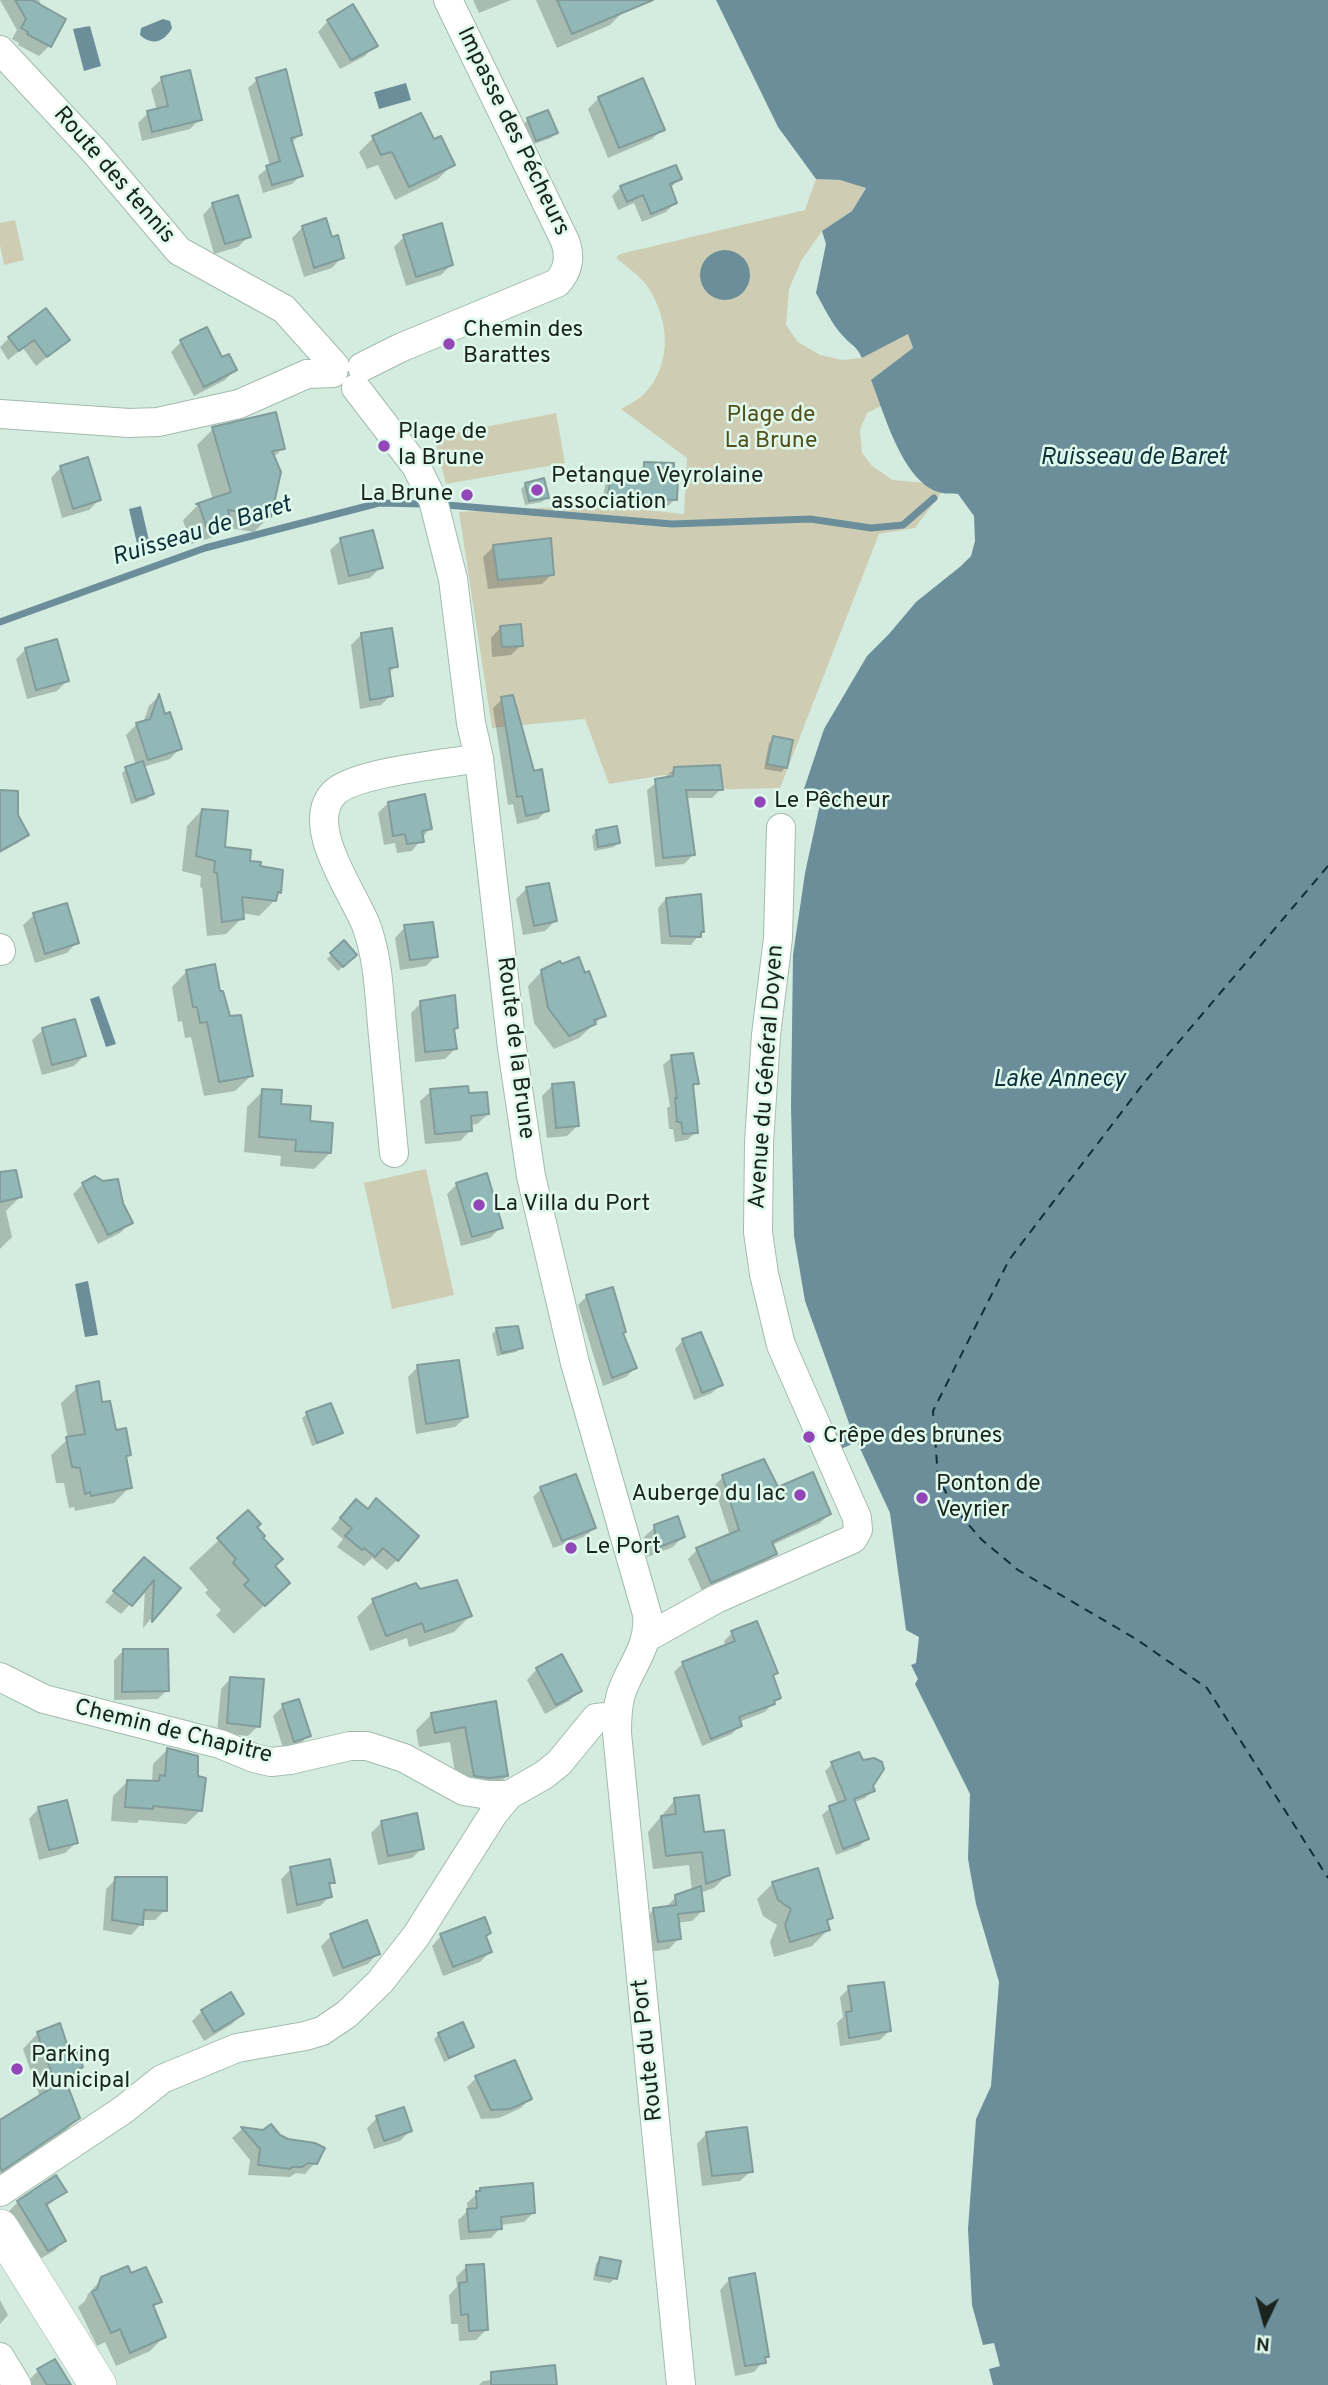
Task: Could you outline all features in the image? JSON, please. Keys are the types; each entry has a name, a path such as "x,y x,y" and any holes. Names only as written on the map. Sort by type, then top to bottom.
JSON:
{"main road":[{"path":"0,2228 98,2385"}],"street":[{"name":"Impasse des Pécheurs","path":"346,373 557,283 568,265 569,254 565,241 448,0"},
{"name":"Route des tennis","path":"0,50 95,152 179,251 284,309 346,373"},
{"path":"0,414 129,424 158,422 239,404 307,374 346,373"},
{"name":"Route de la Brune","path":"346,373 416,466 433,500 453,579 471,723 479,758 512,1048 531,1176 575,1363 647,1614 646,1637 641,1655 621,1694 617,1716"},
{"path":"394,1153 376,960 357,904 324,835 326,809 333,794 346,784 366,777 479,758"},
{"name":"Avenue du Général Doyen","path":"646,1637 716,1599 853,1539 858,1530 857,1518 781,1345 764,1275 758,1232 759,1143 766,1035 777,951 781,828"},
{"name":"Chemin de Chapitre","path":"0,1676 44,1699 220,1744 271,1762 349,1746 367,1746 404,1758 464,1791 509,1795"},
{"path":"0,2192 123,2109 162,2079 237,2048 323,2031 347,2014 380,1982 416,1937 494,1813 509,1795 559,1763 596,1718 617,1716"},
{"name":"Route du Port","path":"617,1716 681,2385"},
{"path":"0,2357 18,2385"}],"green space":[{"name":"Plage de La Brune","path":"816,179 840,180 866,187 852,211 822,231 801,261 789,289 786,325 798,342 820,355 842,360 862,358 908,334 913,348 874,387 881,406 867,413 860,430 862,453 872,466 893,480 926,483 941,493 915,528 879,534 780,788 700,790 689,771 609,784 585,719 492,728 459,512 599,505 684,514 687,458 621,409 642,396 654,382 664,354 665,339 663,324 653,296 645,283 616,258 620,254 805,210"},
{"path":"15,220 24,260 4,265 0,223"},
{"path":"556,413 565,463 446,484 434,437"},
{"path":"426,1169 454,1295 392,1309 364,1183"}],"water":[{"name":"Lake Annecy","path":"716,0 1328,0 1328,2385 993,2385 989,2369 1000,2366 994,2343 983,2345 972,2305 968,2229 976,2119 991,2086 999,1982 976,1904 968,1859 970,1794 915,1684 918,1679 911,1665 916,1663 919,1637 906,1630 890,1513 857,1442 836,1451 830,1437 850,1426 805,1301 794,1236 791,1106 793,955 805,873 823,790 804,789 824,729 867,656 916,602 971,556 975,541 974,516 958,494 942,493 928,487 916,476 897,446 871,380 913,348 908,334 862,358 828,316 816,293 826,244 822,231 852,211 866,188 840,180 816,179 778,127"},
{"path":"163,19 170,21 172,28 162,39 150,41 140,35 141,28"},
{"path":"90,26 101,66 84,71 73,29"},
{"path":"406,83 411,100 379,109 374,92"},
{"path":"725,250 742,258 750,275 742,292 725,300 708,292 700,275 708,258"},
{"path":"141,506 150,545 138,548 129,509"},
{"path":"99,996 116,1044 106,1047 90,999"},
{"path":"88,1281 98,1335 85,1337 75,1284"}],"building":[{"path":"15,0 32,0 66,19 51,47 21,28 26,19"},
{"path":"557,0 653,0 572,34"},
{"path":"353,4 378,46 351,60 327,20"},
{"path":"286,69 302,135 291,138 303,176 272,185 266,166 280,161 256,78"},
{"path":"190,70 202,120 152,132 147,111 168,106 161,77"},
{"path":"643,78 665,130 619,148 598,97"},
{"path":"548,110 558,133 536,141 527,118"},
{"path":"421,113 434,139 441,136 455,165 409,187 392,152 381,155 372,136"},
{"path":"676,165 682,179 670,184 677,203 651,214 643,195 627,202 620,186"},
{"path":"238,195 251,237 225,244 212,203"},
{"path":"326,218 332,237 338,235 344,258 314,268 302,226"},
{"path":"442,223 453,265 416,277 403,235"},
{"path":"46,308 70,340 47,357 34,340 19,351 8,337"},
{"path":"207,327 222,357 229,354 237,370 204,387 180,340"},
{"path":"276,412 285,449 272,451 281,472 271,517 228,510 231,521 207,529 199,505 196,504 231,492 212,427"},
{"path":"88,457 101,500 73,509 60,466"},
{"path":"644,462 674,463 674,477 678,477 677,500 627,498 608,494 612,473 644,479"},
{"name":"Petanque Veyrolaine association","path":"544,478 549,498 529,501 525,483"},
{"path":"373,530 383,568 349,576 340,538"},
{"path":"551,538 554,575 498,580 493,545"},
{"path":"521,624 523,646 502,647 500,626"},
{"path":"392,628 398,667 389,668 393,696 370,700 361,633"},
{"path":"57,639 69,681 36,690 25,648"},
{"path":"159,694 165,714 170,712 182,749 148,760 136,723 150,719"},
{"path":"513,695 534,771 542,769 549,811 526,816 522,796 517,797 501,697"},
{"path":"773,736 793,740 787,768 767,764"},
{"path":"143,761 154,794 136,800 125,767"},
{"path":"720,765 723,790 686,790 695,855 663,858 655,779 673,776 674,767"},
{"path":"0,790 18,791 18,815 29,835 0,851"},
{"path":"425,794 432,829 422,831 424,842 407,844 405,834 393,836 388,802"},
{"path":"202,809 228,811 225,847 251,850 250,861 261,862 260,866 283,870 281,893 278,892 276,901 242,897 244,919 222,922 217,873 214,872 215,861 196,856"},
{"path":"617,826 620,843 598,847 596,830"},
{"path":"549,883 557,921 534,926 526,887"},
{"path":"701,894 704,932 701,932 701,937 670,936 666,898"},
{"path":"67,903 79,943 45,954 33,913"},
{"path":"433,922 438,957 410,960 404,925"},
{"path":"344,940 357,955 343,967 330,953"},
{"path":"579,957 585,973 589,971 606,1016 594,1020 596,1024 569,1036 548,1008 541,970 560,961 562,964"},
{"path":"215,964 220,991 223,991 230,1016 241,1015 253,1076 219,1082 207,1022 200,1023 197,1007 193,1007 186,970"},
{"path":"455,995 458,1028 454,1029 457,1049 425,1052 420,1001"},
{"path":"75,1019 86,1056 52,1065 42,1028"},
{"path":"693,1053 699,1084 693,1084 698,1133 683,1134 681,1122 677,1122 677,1098 671,1055"},
{"path":"574,1082 579,1126 556,1128 552,1084"},
{"path":"468,1086 469,1093 487,1092 489,1114 471,1116 472,1131 435,1134 430,1089"},
{"path":"262,1089 282,1090 281,1104 311,1106 310,1121 333,1123 331,1153 295,1151 296,1140 259,1137"},
{"path":"16,1170 22,1197 0,1202 0,1172"},
{"name":"La Villa du Port","path":"487,1173 503,1228 472,1237 456,1183"},
{"path":"95,1176 103,1181 118,1179 123,1203 133,1223 108,1235 82,1183"},
{"path":"613,1287 626,1332 623,1333 637,1368 612,1378 586,1295"},
{"path":"518,1326 523,1348 502,1353 496,1328"},
{"path":"701,1332 723,1385 702,1393 682,1339"},
{"path":"459,1360 468,1417 426,1424 417,1365"},
{"path":"99,1381 102,1402 110,1401 116,1430 126,1428 131,1455 126,1456 132,1488 91,1496 90,1492 85,1494 80,1468 72,1467 66,1437 85,1434 76,1386"},
{"path":"331,1403 343,1433 317,1443 306,1412"},
{"path":"764,1459 778,1487 813,1472 831,1514 772,1542 777,1554 711,1583 696,1548 739,1530 722,1475"},
{"path":"576,1474 596,1528 562,1541 540,1487"},
{"path":"376,1498 419,1536 398,1561 383,1548 375,1557 345,1536 352,1528 340,1518 356,1499 368,1509"},
{"path":"248,1510 261,1524 257,1527 265,1536 263,1538 283,1559 275,1566 290,1583 265,1606 244,1585 249,1580 233,1563 236,1559 217,1538"},
{"path":"678,1516 685,1537 657,1548 654,1525"},
{"path":"144,1557 181,1588 152,1622 154,1580 132,1606 113,1591"},
{"path":"457,1580 472,1616 425,1632 422,1623 386,1636 372,1599 416,1583 420,1589"},
{"path":"757,1621 778,1673 773,1675 781,1698 774,1701 775,1704 739,1717 742,1726 711,1739 682,1662 735,1641 731,1631"},
{"path":"123,1649 168,1649 169,1691 122,1692"},
{"path":"562,1654 582,1691 556,1705 536,1668"},
{"path":"230,1677 264,1679 260,1727 227,1723"},
{"path":"299,1699 311,1736 294,1742 282,1704"},
{"path":"496,1701 508,1776 474,1776 465,1727 435,1733 431,1713"},
{"path":"167,1748 198,1756 198,1776 206,1778 202,1811 153,1806 153,1809 125,1807 127,1780 159,1781 160,1775 165,1776"},
{"path":"859,1752 863,1760 874,1758 882,1762 884,1769 873,1786 875,1791 854,1799 869,1839 843,1849 829,1806 846,1800 831,1762"},
{"path":"699,1795 704,1832 724,1830 730,1875 706,1884 702,1852 666,1856 661,1816 676,1814 674,1798"},
{"path":"67,1800 78,1843 49,1850 38,1807"},
{"path":"417,1813 424,1849 388,1856 381,1821"},
{"path":"330,1859 335,1883 329,1883 332,1897 297,1905 290,1867"},
{"path":"818,1868 833,1918 827,1920 830,1930 790,1942 785,1925 791,1909 778,1900 772,1882"},
{"path":"115,1877 167,1877 167,1911 144,1910 143,1925 112,1920"},
{"path":"701,1886 704,1911 678,1914 681,1939 658,1942 653,1908 676,1905 675,1895"},
{"path":"485,1917 491,1933 486,1936 492,1952 453,1967 440,1934"},
{"path":"367,1920 380,1954 343,1968 330,1934"},
{"path":"884,1982 891,2031 849,2038 846,2012 852,2011 848,1986"},
{"path":"231,1992 244,2014 214,2032 201,2010"},
{"path":"463,2022 474,2047 449,2058 438,2033"},
{"path":"60,2023 69,2050 76,2048 83,2067 75,2071 67,2084 80,2118 2,2171 0,2120 56,2085 37,2032"},
{"path":"515,2060 532,2099 510,2109 491,2110 475,2076"},
{"path":"404,2107 412,2131 384,2141 376,2116"},
{"path":"271,2124 280,2135 288,2139 315,2143 325,2148 317,2164 308,2163 290,2169 258,2165 260,2149 241,2127 263,2130"},
{"path":"747,2127 753,2172 712,2176 706,2132"},
{"path":"56,2175 67,2192 46,2204 66,2241 48,2251 17,2201"},
{"path":"533,2183 535,2213 501,2217 502,2229 469,2232 467,2209 477,2208 476,2191 480,2191 480,2188"},
{"path":"600,2257 621,2261 617,2279 596,2275"},
{"path":"484,2264 488,2330 469,2331 468,2314 461,2315 459,2283 467,2282 466,2265"},
{"path":"128,2266 131,2273 146,2267 162,2302 153,2305 166,2337 130,2353 120,2329 111,2333 92,2292 97,2289 101,2277"},
{"path":"755,2273 769,2357 765,2357 766,2363 745,2366 729,2278"},
{"path":"55,2359 71,2385 47,2385 37,2369"},
{"path":"555,2365 557,2385 491,2385 491,2372"}],"waterway":[{"name":"Ruisseau de Baret","path":"447,505 672,524 810,519 871,528 903,525 934,498"},
{"name":"Ruisseau de Baret","path":"0,622 205,548 379,503 421,504"}],"ferry route":[{"path":"1328,866 1143,1084 1009,1260 933,1411 938,1477 954,1508 982,1540 1018,1570 1136,1639 1207,1688 1328,1878"}],"place":[{"name":"Chemin des Barattes","path":"449,344"},
{"name":"Plage de la Brune","path":"384,446"},
{"name":"Petanque Veyrolaine association","path":"537,490"},
{"name":"La Brune","path":"467,495"},
{"name":"Le Pêcheur","path":"760,802"},
{"name":"La Villa du Port","path":"479,1205"},
{"name":"Crêpe des brunes","path":"809,1437"},
{"name":"Auberge du lac","path":"800,1495"},
{"name":"Ponton de Veyrier","path":"922,1498"},
{"name":"Le Port","path":"571,1548"},
{"name":"Parking Municipal","path":"17,2069"}]}
